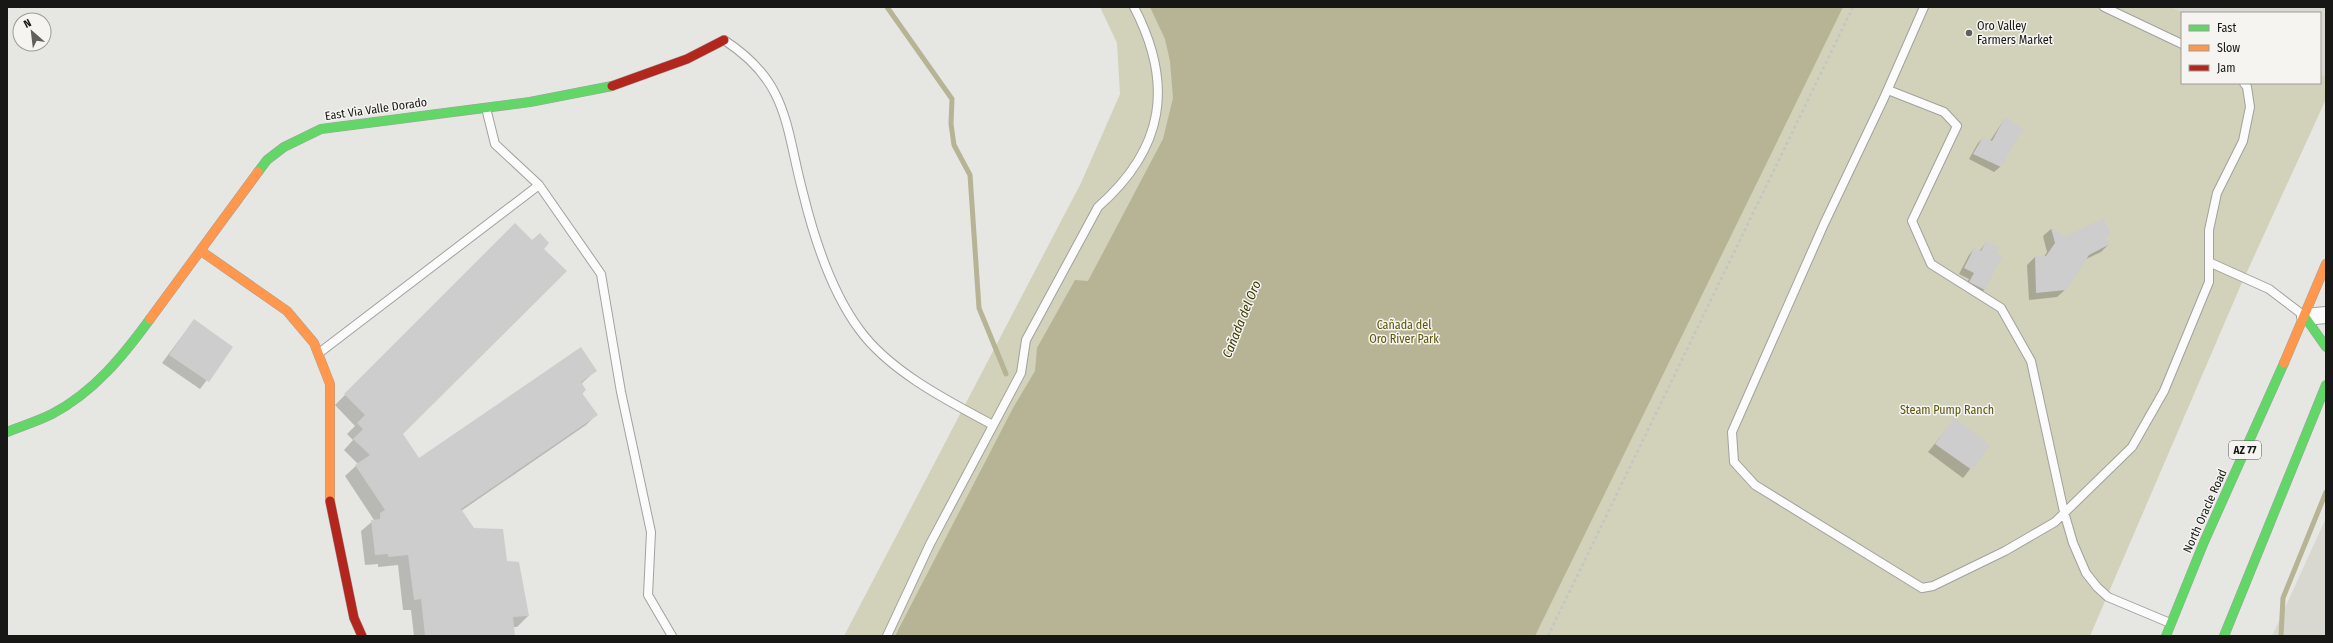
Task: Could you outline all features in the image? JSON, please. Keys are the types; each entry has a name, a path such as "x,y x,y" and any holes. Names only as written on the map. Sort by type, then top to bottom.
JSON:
{"main road":[{"name":"East Via Valle Dorado","path":"7,432 52,414 81,396 105,375 129,348 268,160 284,147 321,129 530,102 604,89 680,61 724,40"},
{"path":"201,251 287,310 314,342 319,353 330,384 329,498 354,618 362,636"},
{"name":"North Oracle Road","path":"2166,636 2199,552 2305,316 2326,264"},
{"path":"2305,316 2326,347"},
{"path":"2224,636 2326,385"}],"street":[{"path":"2305,316 2326,315"}],"lane":[{"path":"887,636 930,544 1020,373 1026,340 1098,207 1116,192 1129,176 1151,134 1157,114 1159,92 1158,73 1148,33 1134,7"},
{"path":"1924,7 1888,90 1824,224 1732,432 1734,462 1755,485 1922,588 1940,582 2005,550 2055,522 2132,446 2164,391 2209,282 2209,230 2217,193 2243,141 2250,107 2247,87 2245,84"},
{"path":"2104,7 2181,44"},
{"path":"724,40 745,54 767,78 782,105 803,194 832,283 859,329 887,360 932,390 993,425"},
{"path":"1888,90 1944,112 1957,126 1912,221 1931,264 2001,308 2031,361 2064,512 2086,573 2097,587 2108,597 2171,623"},
{"path":"486,107 495,144 539,185 601,274 621,392 651,532 648,595 672,636"},
{"path":"319,353 539,185"},
{"path":"2210,263 2269,289 2305,316"}],"path":[{"path":"1548,636 1853,7"}],"shaded area":[{"path":"2171,7 2326,7 2326,77 2321,74 2321,12 2182,12"},
{"path":"2326,518 2326,636 2272,636"}],"green space":[{"name":"Cañada del Oro River Park","path":"1100,7 2171,7 2182,12 2181,84 2321,84 2321,74 2326,77 2326,99 2240,287 2090,636 844,636 1081,183 1120,94 1117,43"}],"water":[{"name":"Cañada del Oro River Park","path":"1150,7 1843,7 1535,636 895,636 1013,408 1035,371 1037,348 1075,280 1088,281 1163,139 1173,98 1170,61 1165,39"}],"building":[{"path":"2005,117 2023,128 2001,167 1973,154 1983,137 1992,141"},
{"path":"2103,218 2111,233 2106,238 2110,244 2089,255 2066,290 2036,293 2035,256 2046,256 2055,243 2051,228 2065,237"},
{"path":"515,223 532,240 540,233 549,243 544,249 567,271 403,434 419,458 581,347 597,371 581,382 586,390 582,393 598,415 461,509 474,528 503,529 507,561 519,562 529,616 513,617 515,636 425,636 421,599 414,600 408,555 388,557 388,554 375,555 371,520 380,519 380,513 385,510 355,465 370,455 353,439 363,429 357,423 365,415 344,394"},
{"path":"1986,241 1999,247 1996,253 2002,256 1985,290 1969,282 1974,273 1964,268 1974,248 1981,251"},
{"path":"194,319 233,347 209,382 169,355"},
{"path":"1954,418 1990,445 1972,470 1935,444"}],"waterway":[{"path":"887,7 952,99 951,124 954,145 970,175 979,308 1006,374"},
{"path":"2281,636 2283,598 2326,492"}],"traffic: fast":[{"path":"258,172 267,160 284,147 321,129 530,102 612,86"},
{"path":"2305,317 2326,347"},
{"path":"7,432 52,414 81,395 118,360 150,319"},
{"path":"2166,636 2204,542 2284,363"},
{"path":"2224,636 2326,385"}],"traffic: slow":[{"path":"150,319 258,172"},
{"path":"201,251 287,311 314,343 330,384 330,501"},
{"path":"2284,363 2326,264"}],"traffic: jam":[{"path":"612,86 687,59 724,40"},
{"path":"330,501 354,618 362,636"}],"place":[{"name":"Oro Valley Farmers Market","path":"1969,33"}],"water label":[{"name":"Cañada del Oro","path":"1241,319"}],"park label":[{"name":"Steam Pump Ranch","path":"1947,410"}]}
